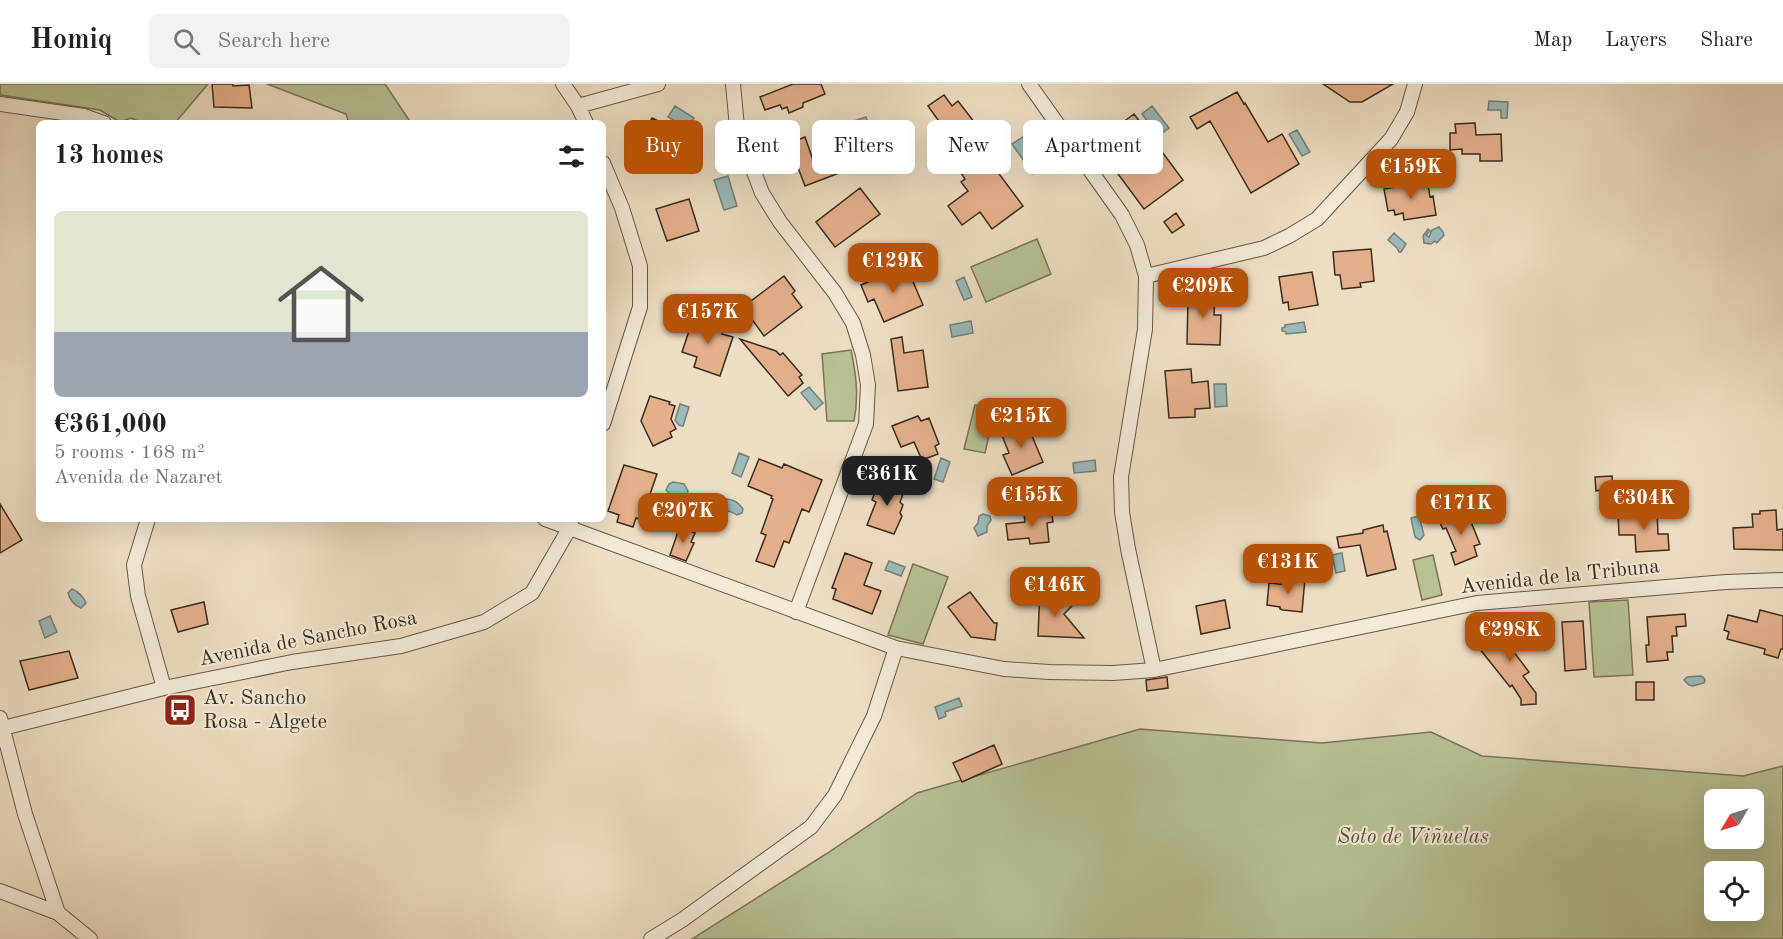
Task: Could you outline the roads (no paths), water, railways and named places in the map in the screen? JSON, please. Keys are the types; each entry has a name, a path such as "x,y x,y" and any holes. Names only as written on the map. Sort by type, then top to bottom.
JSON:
{"street":[{"path":"563,84 585,120"},
{"path":"578,106 658,84"},
{"path":"733,84 737,127 762,193 780,222 835,293 853,323 863,355 868,385 866,424 796,612"},
{"path":"1029,84 1122,214 1137,244 1146,276 1145,329 1121,477 1122,512 1128,549 1154,670"},
{"path":"1146,276 1264,248 1317,219 1390,139 1407,112 1415,84"},
{"path":"0,104 84,116 95,120"},
{"path":"606,170 622,208 640,266 640,307 606,415"},
{"path":"147,522 134,565 138,596 164,688"},
{"name":"Avenida de la Tribuna","path":"570,524 796,612 896,648 1004,669 1049,672 1113,673 1154,670 1477,603 1726,582 1783,580"},
{"name":"Avenida de Sancho Rosa","path":"1,723 292,662 401,646 484,622 532,593 570,524"},
{"path":"651,939 682,920 811,827 835,795 874,716 896,648"},
{"path":"1,723 25,814 58,913"},
{"path":"0,891 58,913 90,939"}],"water":[{"path":"1489,101 1508,102 1507,118 1501,118 1501,110 1488,110"},
{"path":"675,106 694,118 693,120 673,120 668,117"},
{"path":"1152,106 1163,120 1146,120 1142,114"},
{"path":"1163,120 1169,128 1163,132"},
{"path":"1297,130 1310,152 1302,156 1289,134"},
{"path":"1023,137 1023,160 1012,144"},
{"path":"728,176 737,206 724,210 714,180"},
{"path":"1439,227 1444,235 1437,243 1435,241 1431,244 1424,243 1423,236 1428,229 1430,231 1426,235 1429,237 1432,230"},
{"path":"1394,233 1406,244 1401,252 1388,240"},
{"path":"964,277 972,297 964,300 956,281"},
{"path":"1184,285 1186,295 1175,297 1175,301 1169,302 1166,288"},
{"path":"699,296 726,305 722,316 696,308"},
{"path":"971,321 973,333 952,337 950,325"},
{"path":"1304,322 1306,332 1286,334 1282,331 1285,325"},
{"path":"1214,384 1226,384 1227,406 1215,407"},
{"path":"809,387 823,403 815,410 801,393"},
{"path":"680,404 689,407 683,426 675,420"},
{"path":"739,453 749,457 741,477 732,473"},
{"path":"941,458 950,462 943,482 934,479"},
{"path":"1095,460 1096,471 1074,473 1073,463"},
{"path":"673,482 684,484 688,491 687,495 680,500 682,504 680,510 672,513 665,510 663,503 664,500 670,498 666,490"},
{"path":"1650,485 1650,495 1629,495 1629,486"},
{"path":"726,499 738,503 743,509 742,513 737,515 721,507"},
{"path":"983,514 990,516 991,520 987,526 987,532 978,536 974,528 979,516"},
{"path":"1419,516 1424,535 1420,540 1415,537 1411,518"},
{"path":"1342,553 1345,571 1336,573 1332,555"},
{"path":"889,561 905,567 901,576 885,570"},
{"path":"72,589 77,591 86,603 81,608 70,598 68,593"},
{"path":"50,616 57,632 45,638 39,621"},
{"path":"1700,676 1705,680 1704,683 1693,686 1684,680 1687,677"},
{"path":"959,698 962,706 945,712 946,716 939,719 935,707"}],"place":[{"name":"Av. Sancho Rosa - Algete","path":"180,710"}],"park label":[{"name":"Soto de Viñuelas","path":"1413,837"}]}
